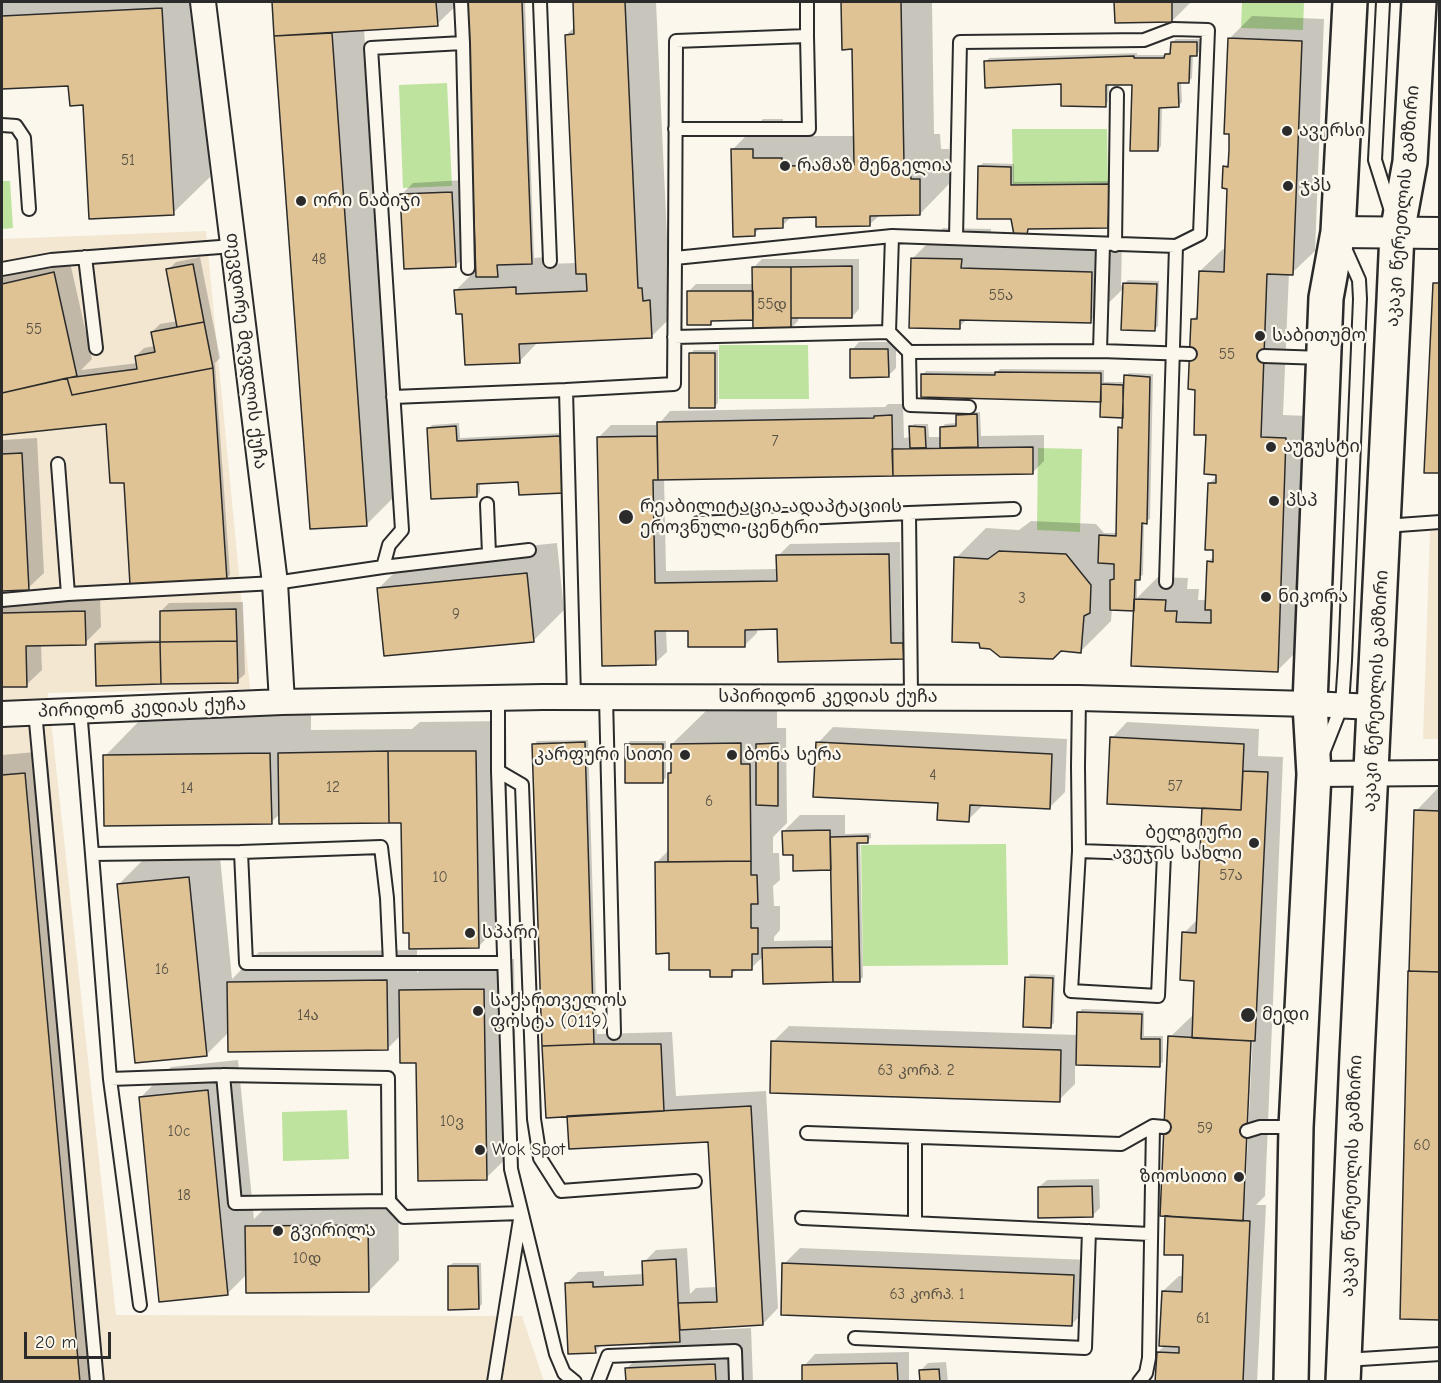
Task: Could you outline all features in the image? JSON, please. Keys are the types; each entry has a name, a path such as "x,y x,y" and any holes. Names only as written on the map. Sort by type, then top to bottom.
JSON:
{"main road":[{"path":"1291,1382 1296,1127 1314,774 1326,704 1324,358 1326,298 1338,232 1350,2"},
{"name":"აკაკი წერეთლის გამზირი","path":"1344,1371 1356,1068 1397,232 1410,162 1419,2"}],"street":[{"name":"თევდორე მღვდლის ქუჩა","path":"203,2 275,583 282,702"},
{"path":"1338,232 1440,233"},
{"name":"სპირიდონ კედიას ქუჩა","path":"282,702 574,697 911,696 1079,698 1374,707"},
{"name":"პირიდონ კედიას ქუჩა","path":"2,714 282,702"},
{"path":"1314,774 1440,773"}],"lane":[{"path":"461,2 468,267"},
{"path":"540,2 550,261"},
{"path":"675,129 809,129 807,2"},
{"path":"1383,2 1375,160 1397,232"},
{"path":"675,258 892,236 1176,246 1200,234 1208,30 1173,29 1144,40 960,42 956,238"},
{"path":"393,397 674,384 676,41 807,36"},
{"path":"383,567 389,545 402,530 371,48 463,43"},
{"path":"1100,351 1109,244 1117,94"},
{"path":"2,125 16,126 24,138 29,209"},
{"path":"1326,704 1345,661 1360,299 1359,280 1338,232"},
{"path":"889,332 892,236"},
{"path":"2,269 51,260 233,246"},
{"path":"1166,582 1176,246"},
{"path":"85,257 96,348"},
{"path":"674,337 889,332 909,352 910,405 969,407"},
{"path":"909,352 1100,351 1190,354"},
{"path":"1264,356 1324,358"},
{"path":"566,390 574,697"},
{"path":"58,464 68,594"},
{"path":"487,504 489,554"},
{"path":"698,523 1014,509"},
{"path":"909,513 911,696"},
{"path":"1383,526 1440,522"},
{"path":"2,600 68,594 275,583 383,567 529,550"},
{"path":"606,697 614,1033"},
{"path":"498,698 498,771 511,1169 556,1354 564,1373 575,1382"},
{"path":"1079,698 1079,851 1071,992 1158,996 1164,854 1079,851"},
{"path":"80,710 110,1079 140,1305"},
{"path":"34,711 97,1382"},
{"path":"498,771 522,785 534,1119 540,1158 561,1191 695,1181"},
{"path":"92,854 381,847 387,898 390,963"},
{"path":"241,852 246,963 504,963"},
{"path":"110,1079 223,1075 388,1078 389,1202 404,1217 521,1213"},
{"path":"223,1075 235,1203 389,1202"},
{"path":"807,1132 1120,1144 1158,1126 1150,1234 1149,1358 1146,1373 1139,1382"},
{"path":"1247,1131 1260,1127 1296,1127"},
{"path":"915,1137 915,1223"},
{"path":"494,1382 521,1213"},
{"path":"802,1218 1150,1234"},
{"path":"855,1338 1085,1348 1089,1231"},
{"path":"598,1382 608,1356 735,1351 736,1382"},
{"path":"1344,1371 1385,1359 1440,1354"}],"shaded area":[{"path":"206,231 250,689 48,693 116,1315 522,1316 544,1381 2,1381 2,239"},
{"path":"1439,530 1439,739 1423,739 1430,531"}],"green space":[{"path":"1242,2 1304,2 1303,30 1241,28"},
{"path":"447,83 452,186 403,188 399,85"},
{"path":"1012,129 1107,129 1108,183 1013,184"},
{"path":"2,181 10,181 13,228 2,229"},
{"path":"719,345 808,345 809,399 719,399"},
{"path":"1038,448 1082,449 1080,532 1037,530"},
{"path":"1006,844 1008,965 863,966 861,845"},
{"path":"347,1110 349,1159 283,1161 282,1112"}],"building":[{"path":"272,2 436,2 438,26 274,36"},
{"path":"466,2 522,2 532,264 497,265 498,277 476,277"},
{"path":"573,2 625,2 638,288 642,288 643,301 650,300 652,338 519,344 520,363 465,365 462,314 456,314 454,290 516,287 516,294 587,291 586,274 576,274 565,35 574,34"},
{"path":"841,2 901,2 904,164 910,164 911,179 920,179 920,215 870,216 870,226 816,227 816,217 783,218 783,228 755,229 755,236 733,237 731,149 753,149 753,158 782,158 782,166 854,165 852,49 842,50"},
{"path":"1114,2 1172,2 1172,22 1115,23"},
{"path":"162,8 174,215 89,219 83,105 70,106 68,86 2,89 2,16"},
{"path":"332,33 367,526 310,529 274,36"},
{"path":"1228,38 1302,41 1293,275 1267,274 1261,437 1286,438 1278,672 1131,666 1134,599 1166,600 1165,611 1177,611 1176,622 1211,623 1211,610 1205,610 1207,561 1213,562 1213,550 1205,550 1208,483 1216,483 1216,475 1204,474 1206,435 1194,435 1195,390 1188,389 1191,319 1197,319 1199,271 1224,272 1227,189 1222,188 1223,166 1228,167 1229,150 1229,134 1224,134"},
{"path":"1171,42 1197,42 1197,56 1190,56 1189,83 1178,83 1179,107 1159,108 1158,151 1130,151 1132,85 1106,85 1106,107 1061,106 1061,84 985,88 984,61 1134,56 1134,58 1164,58 1165,54 1170,54"},
{"path":"978,166 1011,167 1011,185 1110,184 1108,228 1028,229 1027,235 1014,235 1011,219 977,219"},
{"path":"452,192 456,267 404,269 400,194"},
{"path":"911,258 962,259 961,268 1092,272 1091,323 960,320 960,329 909,328"},
{"path":"193,264 204,322 177,327 166,269"},
{"path":"852,266 852,318 791,318 791,267"},
{"path":"752,267 791,267 791,330 753,330"},
{"path":"54,272 77,376 2,393 2,284"},
{"path":"1123,283 1157,284 1155,331 1121,330"},
{"path":"1433,283 1440,283 1440,473 1424,473"},
{"path":"687,291 753,291 753,320 711,321 711,325 687,325"},
{"path":"204,322 213,368 72,395 67,378 137,369 135,356 155,352 151,332"},
{"path":"850,349 888,349 889,377 850,378"},
{"path":"689,353 715,353 715,408 689,408"},
{"path":"213,368 227,580 130,585 124,483 110,483 106,424 2,435 2,393 67,378 72,395"},
{"path":"995,372 1101,373 1101,402 921,397 921,374 995,375"},
{"path":"1124,375 1150,377 1147,524 1142,523 1140,580 1135,580 1134,611 1110,610 1110,580 1114,579 1114,564 1098,563 1099,535 1116,536 1118,427 1122,428"},
{"path":"1101,384 1123,385 1123,418 1100,417"},
{"path":"977,414 978,447 940,448 940,427 956,426 956,415"},
{"path":"892,415 893,476 658,480 657,422 874,418 874,416"},
{"path":"456,426 457,441 560,436 564,493 519,495 518,482 477,484 477,497 431,499 427,428"},
{"path":"909,426 925,427 926,448 910,448"},
{"name":"რეაბილიტაცია-ადაპტაციის ეროვნული ცენტრი","path":"657,436 658,480 653,480 655,583 777,581 776,555 889,554 891,643 903,643 904,659 778,662 777,629 745,630 745,647 688,647 688,631 655,631 656,665 602,666 597,437"},
{"path":"1033,447 1033,474 893,476 892,449"},
{"path":"22,453 29,590 2,591 2,454"},
{"path":"999,551 1066,554 1091,585 1090,613 1084,616 1081,653 1061,651 1053,659 1000,657 990,649 980,648 979,643 952,642 954,557 988,559"},
{"path":"527,573 534,642 384,656 377,588"},
{"path":"236,609 237,641 160,642 160,611"},
{"path":"85,611 86,645 26,646 27,687 2,687 2,613"},
{"path":"237,641 238,683 161,684 160,642"},
{"path":"160,642 161,684 96,686 95,644"},
{"path":"1110,737 1244,744 1241,810 1107,804"},
{"path":"585,742 594,1044 542,1046 532,744"},
{"path":"816,742 1052,754 1050,809 970,805 969,822 937,820 938,803 813,797"},
{"path":"741,743 741,764 750,764 751,861 668,862 668,773 671,773 671,744"},
{"path":"778,743 778,806 756,805 756,744"},
{"path":"625,744 663,744 663,783 625,783"},
{"path":"388,751 389,823 279,824 278,753"},
{"path":"388,751 476,751 479,948 409,949 409,933 403,933 401,823 389,823"},
{"path":"270,753 272,824 104,826 103,755"},
{"path":"1243,771 1268,772 1255,1041 1192,1038 1194,981 1180,980 1182,932 1196,933 1202,808 1241,810"},
{"path":"25,773 80,1382 2,1382 2,775"},
{"path":"1414,810 1440,811 1440,972 1409,971"},
{"path":"830,830 831,870 793,871 793,855 783,855 782,831"},
{"path":"868,836 868,843 857,843 860,982 833,982 830,837"},
{"path":"751,861 751,875 757,875 758,904 751,904 751,928 758,928 758,954 752,954 752,970 732,970 732,977 710,977 710,970 669,970 669,953 656,954 655,862"},
{"path":"189,877 207,1056 135,1063 117,884"},
{"path":"832,947 833,982 763,984 762,948"},
{"path":"1408,971 1440,972 1440,1320 1400,1319"},
{"path":"1025,977 1053,978 1051,1028 1023,1027"},
{"path":"387,980 388,1050 228,1052 227,982"},
{"path":"484,989 487,1180 418,1181 416,1063 400,1063 399,990"},
{"path":"1077,1012 1142,1014 1141,1039 1160,1039 1160,1067 1076,1065"},
{"path":"1168,1036 1251,1041 1243,1221 1160,1216"},
{"path":"771,1041 1061,1050 1060,1102 770,1093"},
{"path":"661,1044 664,1111 546,1118 542,1046"},
{"path":"208,1090 228,1295 159,1302 139,1097"},
{"path":"751,1106 763,1325 680,1330 678,1303 717,1302 708,1142 569,1149 567,1116"},
{"path":"1092,1186 1093,1217 1038,1218 1038,1187"},
{"path":"1165,1216 1250,1221 1243,1382 1155,1382 1157,1352 1179,1353 1179,1347 1159,1346 1162,1291 1182,1292 1183,1255 1164,1255"},
{"path":"368,1225 369,1292 246,1293 245,1226"},
{"path":"676,1259 680,1342 595,1346 596,1353 568,1354 565,1283 593,1282 593,1287 643,1285 642,1261"},
{"path":"782,1263 1074,1275 1072,1326 781,1315"},
{"path":"448,1266 478,1266 479,1309 448,1310"},
{"path":"897,1363 898,1382 802,1382 802,1365"},
{"path":"715,1364 716,1382 626,1382 625,1368"},
{"path":"939,1369 940,1382 920,1382 919,1370"}],"place":[{"name":"ავერსი","path":"1287,131"},
{"name":"რამაზ შენგელია","path":"785,166"},
{"name":"ჯპს","path":"1288,186"},
{"name":"ორი ნაბიჯი","path":"301,201"},
{"name":"საბითუმო","path":"1260,336"},
{"name":"აუგუსტი","path":"1271,447"},
{"name":"პსპ","path":"1274,501"},
{"name":"რეაბილიტაცია-ადაპტაციის ეროვნული ცენტრი","path":"626,517"},
{"name":"ნიკორა","path":"1266,597"},
{"name":"კარფური სითი","path":"685,755"},
{"name":"ბონა სერა","path":"732,755"},
{"name":"ბელგიური ავეჯის სახლი","path":"1254,843"},
{"name":"სპარი","path":"470,933"},
{"name":"საქართველოს ფოსტა (0119)","path":"478,1011"},
{"name":"მედი","path":"1248,1015"},
{"name":"Wok Spot","path":"480,1150"},
{"name":"ზოოსითი","path":"1239,1177"},
{"name":"გვირილა","path":"278,1231"}]}
